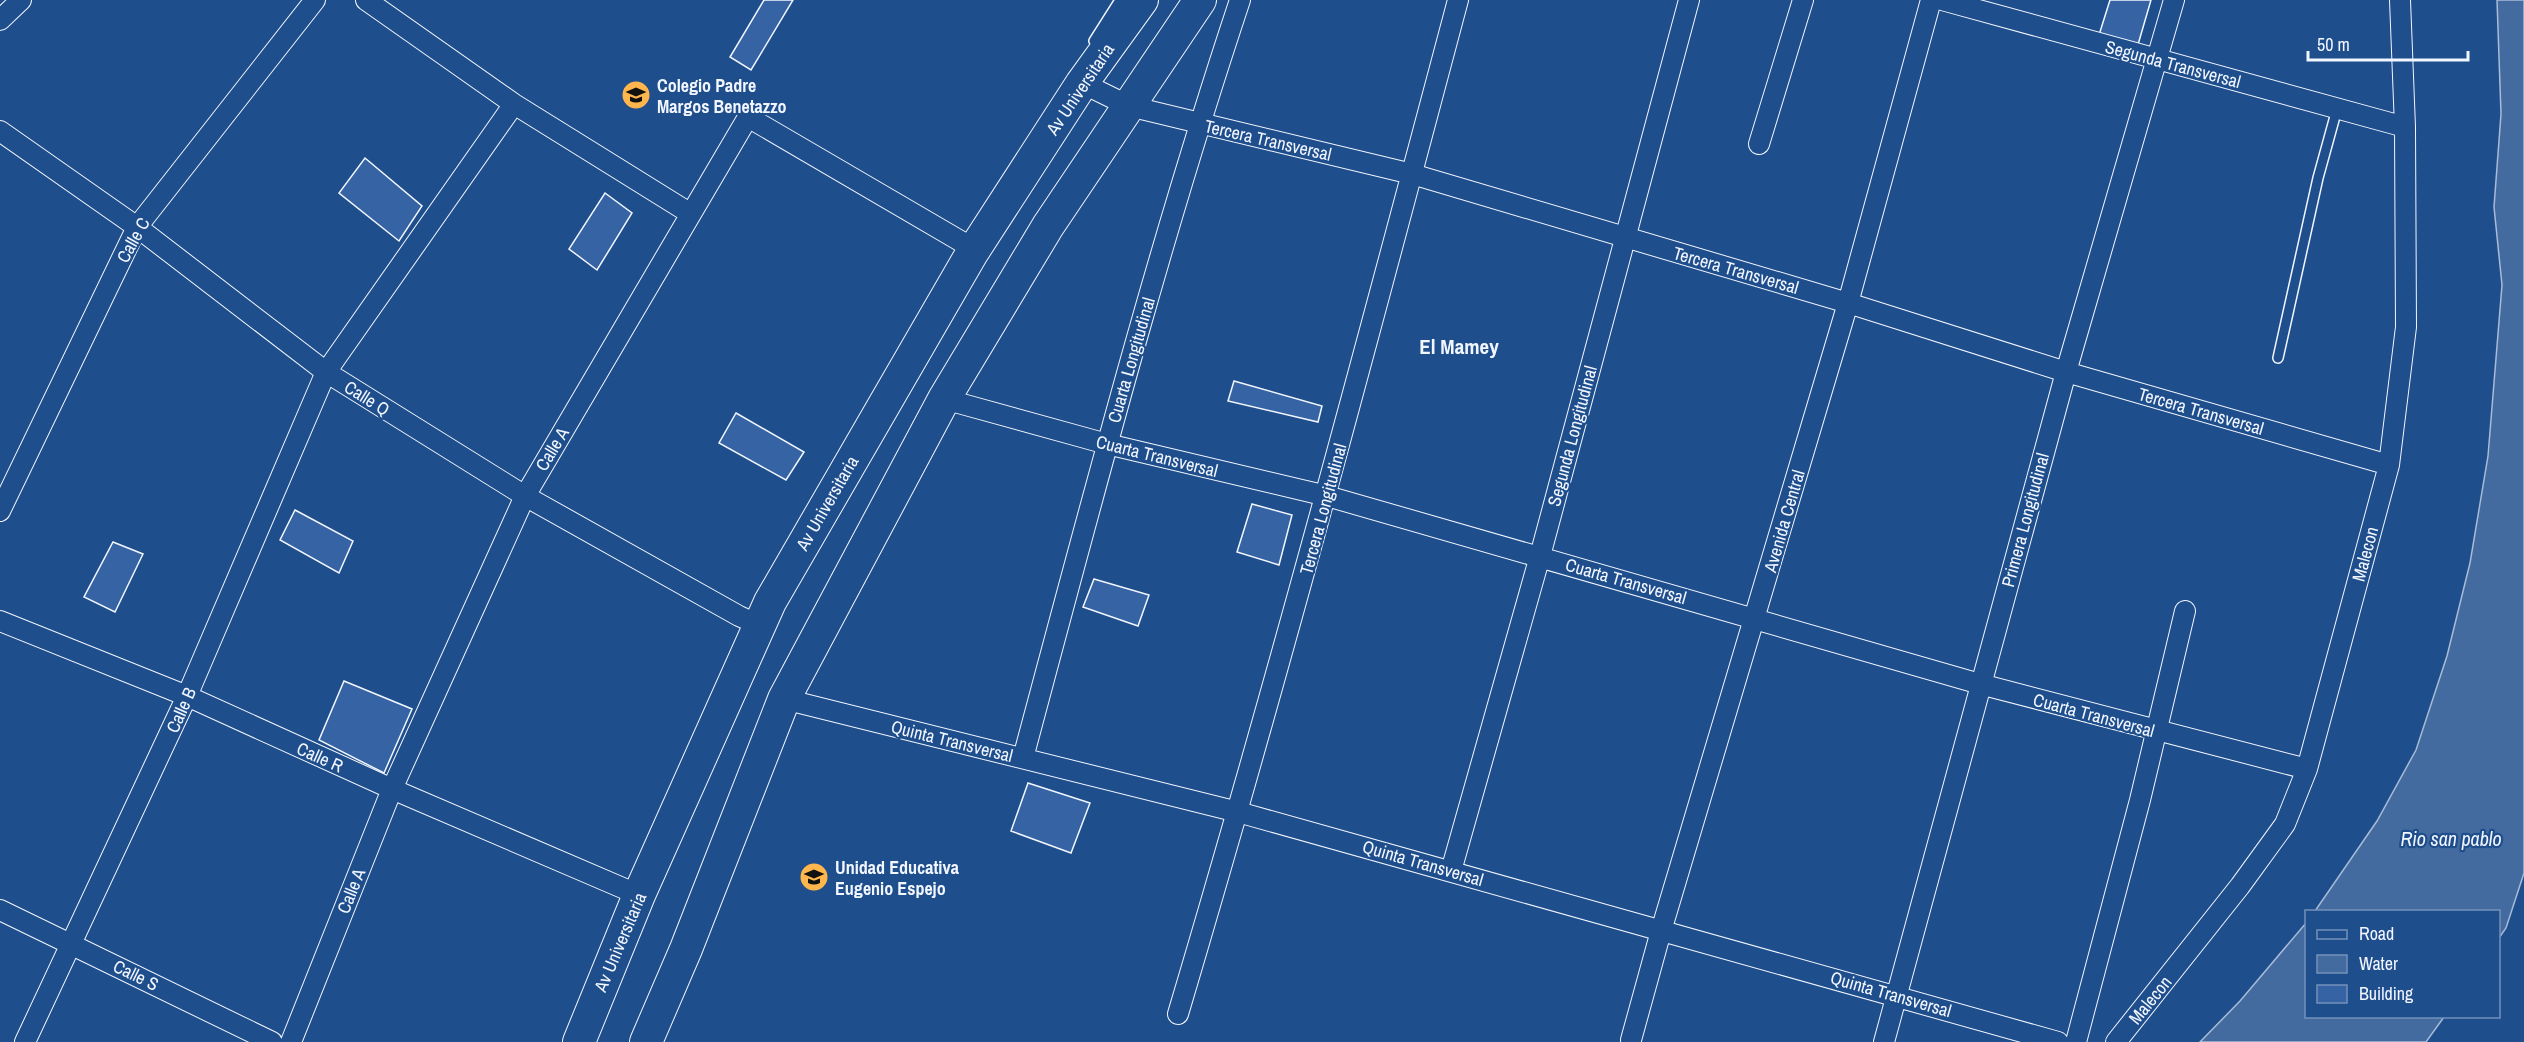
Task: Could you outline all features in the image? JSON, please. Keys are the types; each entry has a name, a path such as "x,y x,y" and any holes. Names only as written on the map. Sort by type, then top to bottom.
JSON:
{"highway":[{"name":"Av Universitaria","path":"579,1042 639,894 776,591 968,243 1142,0"},
{"path":"646,1042 686,949 784,699 944,399 1048,226 1200,0"}],"street":[{"path":"0,20 21,0"},
{"name":"Calle C","path":"0,511 137,227 315,0"},
{"path":"366,0 514,104 691,214"},
{"name":"Cuarta Longitudinal","path":"1023,758 1107,444 1199,124 1240,0"},
{"name":"Tercera Longitudinal","path":"1178,1014 1238,812 1327,496 1458,0"},
{"name":"Segunda Longitudinal","path":"1451,871 1540,556 1689,0"},
{"path":"1759,144 1803,0"},
{"name":"Avenida Central","path":"1631,1040 1661,931 1848,303 1931,0"},
{"name":"Segunda Transversal","path":"1942,0 2405,127"},
{"name":"Primera Longitudinal","path":"1884,1042 2066,372 2174,0"},
{"name":"Malecon","path":"2116,1042 2240,886 2285,824 2307,769 2389,465 2406,327 2405,127 2400,0"},
{"name":"Tercera Transversal","path":"1083,83 1129,106 1412,174 1848,303 2066,372 2389,465"},
{"name":"Calle B","path":"25,1042 187,696 326,372 514,104"},
{"name":"Calle A","path":"291,1042 392,789 525,496 748,117 968,243"},
{"name":"Calle Q","path":"0,131 137,227 326,372 525,496 759,625"},
{"name":"Cuarta Transversal","path":"944,399 1107,444 1327,496 1980,684 2307,769"},
{"path":"2076,1042 2157,731 2185,611"},
{"name":"Calle R","path":"0,621 187,696 392,789 639,894"},
{"name":"Quinta Transversal","path":"784,699 1238,812 2058,1042"},
{"name":"Calle S","path":"0,910 272,1042"}],"lane":[{"path":"1089,48 1120,0"},
{"path":"2278,358 2318,178 2337,108"}],"water":[{"name":"Rio san pablo","path":"2497,0 2524,0 2524,873 2506,928 2500,937 2500,910 2316,910 2377,821 2416,750 2447,656 2470,563 2488,456 2502,285 2494,207 2501,114"},
{"path":"2305,924 2305,1018 2443,1018 2426,1042 2200,1042 2240,1001"}],"building":[{"path":"764,0 793,0 751,70 730,57"},
{"path":"2110,0 2151,0 2137,48 2099,35"},
{"path":"365,158 422,206 399,241 339,193"},
{"path":"605,193 632,213 597,270 569,249"},
{"path":"1234,381 1322,406 1318,422 1228,401"},
{"path":"736,413 804,452 786,480 719,443"},
{"path":"1252,504 1292,515 1279,565 1237,552"},
{"path":"295,510 353,541 339,573 280,540"},
{"path":"113,542 143,554 115,612 84,597"},
{"path":"1094,579 1149,595 1138,626 1083,607"},
{"path":"344,681 412,709 384,773 319,740"},
{"path":"1028,783 1090,803 1071,853 1011,831"}],"place":[{"name":"Colegio Padre Margos Benetazzo","path":"636,95"},
{"name":"Unidad Educativa Eugenio Espejo","path":"814,877"}],"district":[{"name":"El Mamey","path":"1459,346"}]}
